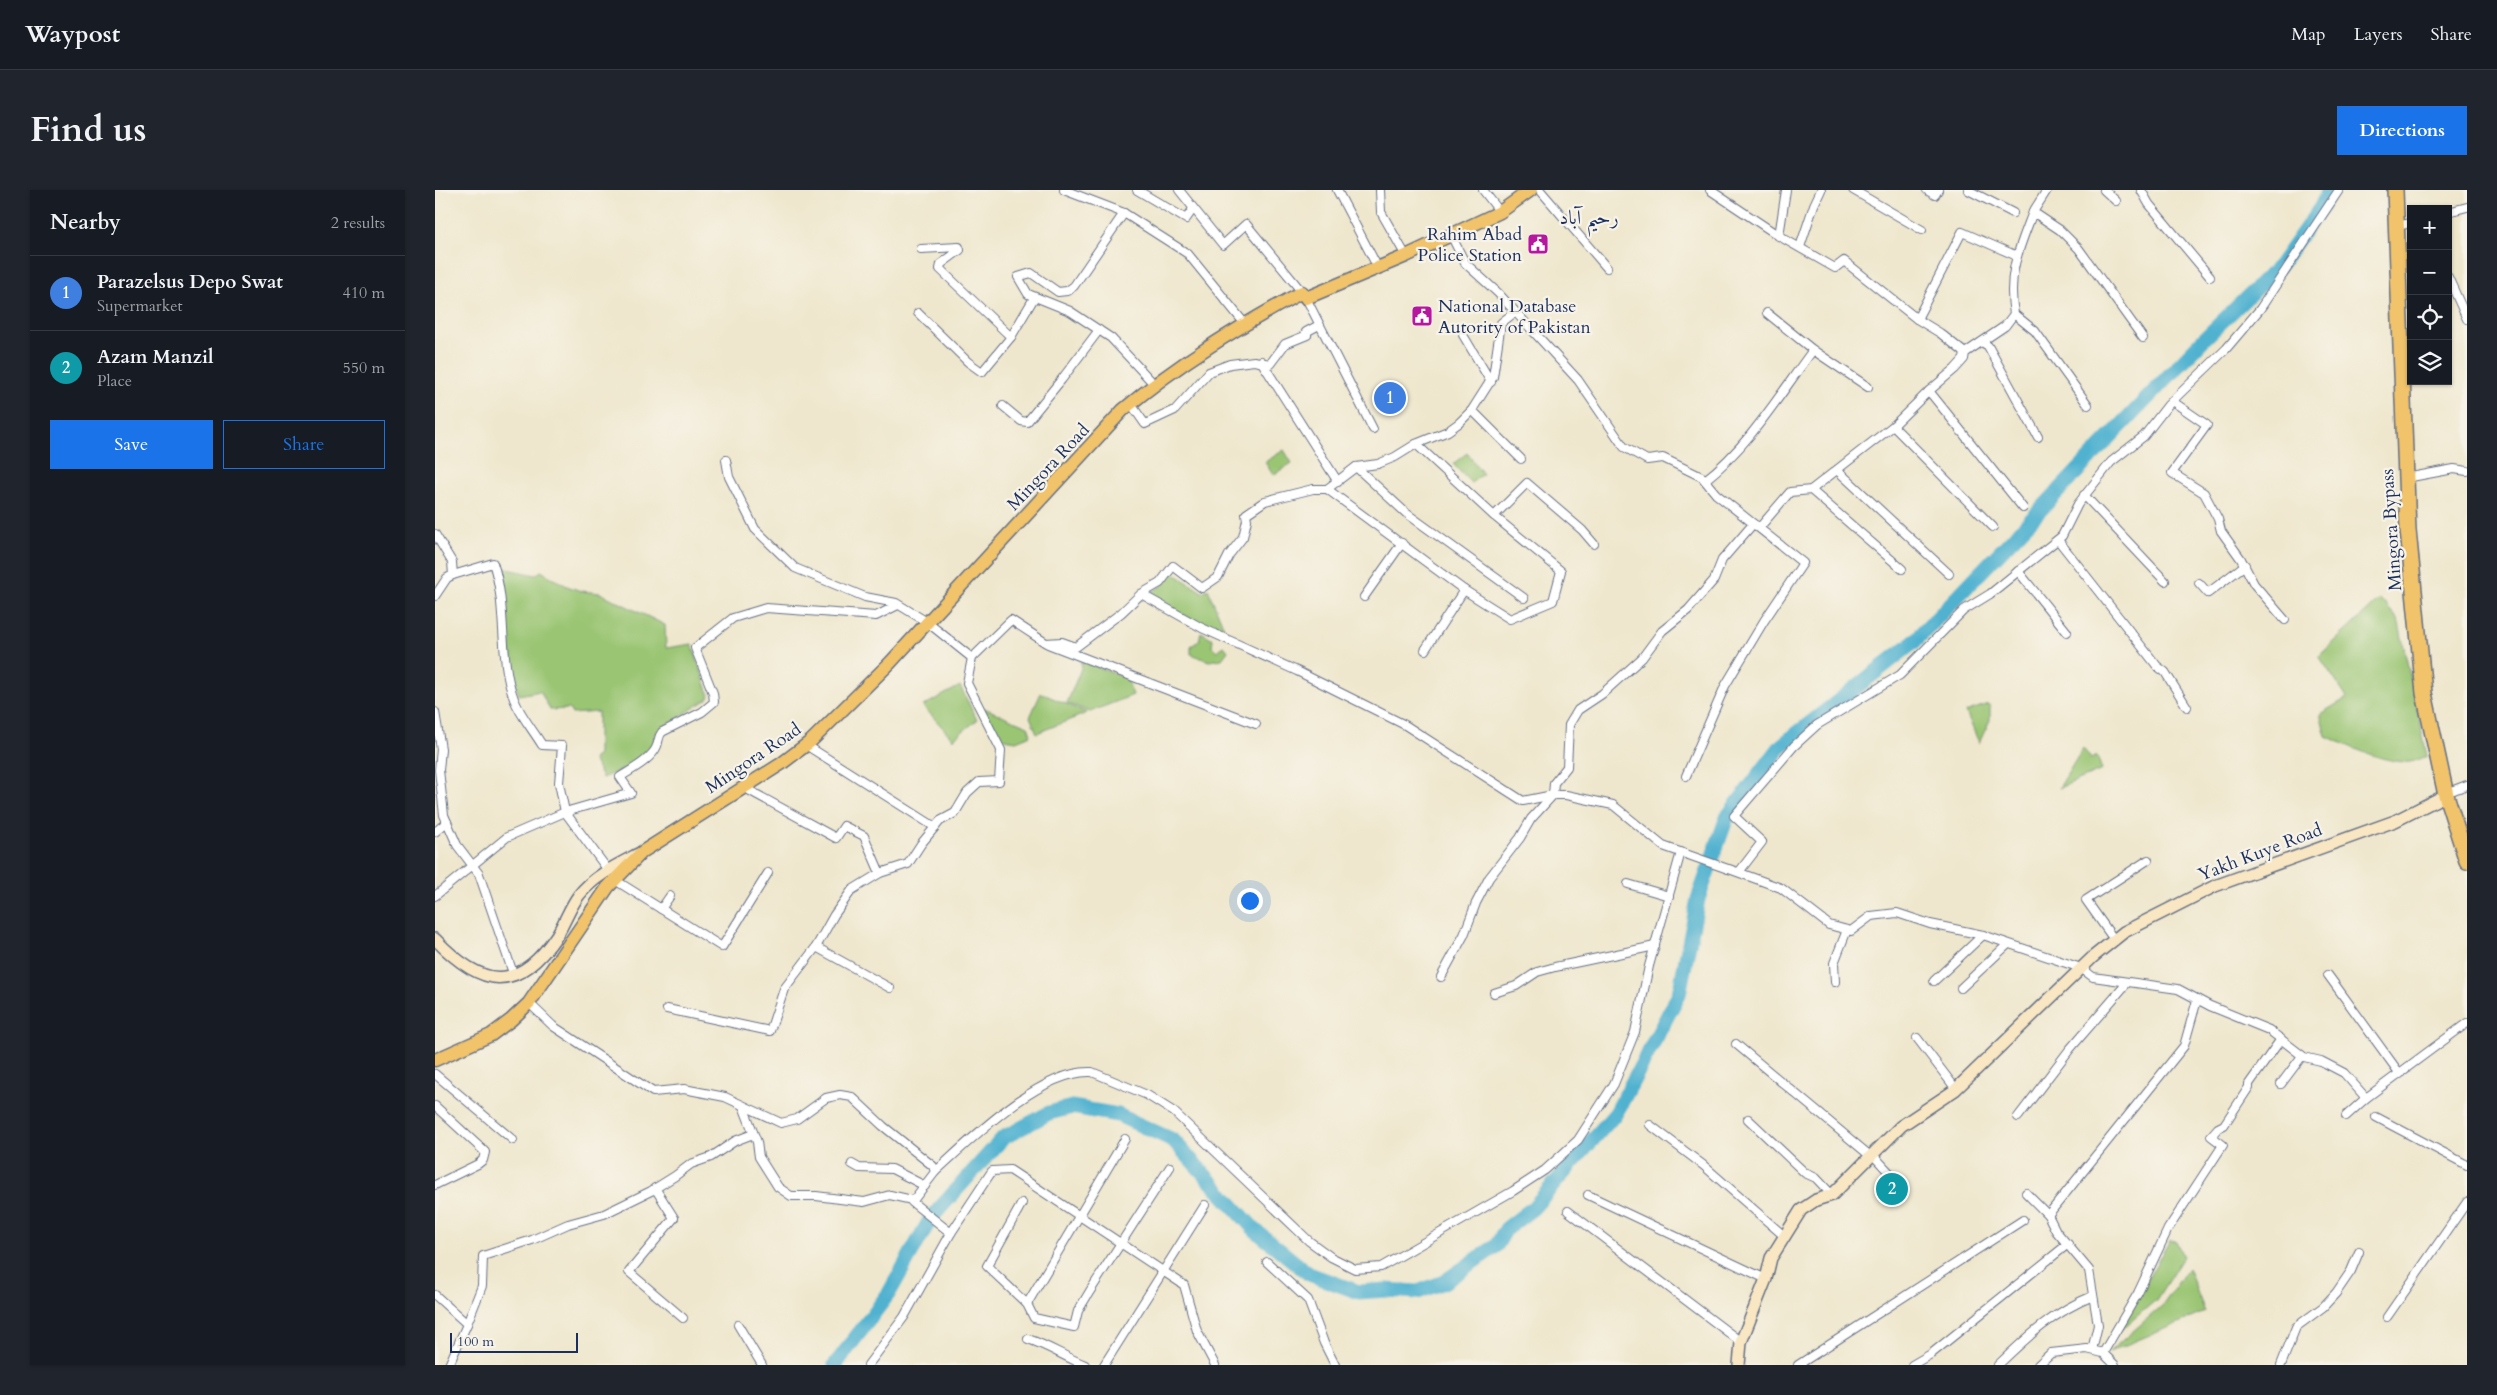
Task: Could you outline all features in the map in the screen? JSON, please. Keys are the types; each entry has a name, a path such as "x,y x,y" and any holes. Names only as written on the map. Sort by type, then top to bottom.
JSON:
{"highway":[{"name":"Mingora Bypass","path":"2395,190 2404,225 2408,530 2424,693 2446,795 2467,861"}],"main road":[{"name":"Mingora Road","path":"435,1060 491,1035 529,1003 576,933 611,875 642,852 781,764 807,745 871,683 1131,404 1154,384 1194,355 1245,324 1304,295 1407,256 1500,212 1531,190"},
{"name":"Yakh Kuye Road","path":"1831,1195 1901,1126 1956,1089 2081,968 2124,932 2215,886 2395,821 2446,795"},
{"path":"435,939 461,964 479,975 496,979 513,976 530,965 545,951 558,934 578,896 593,880 611,875"},
{"path":"1739,1365 1741,1342 1766,1279 1771,1258 1783,1235 1801,1210 1816,1200 1831,1195"}],"street":[{"path":"1064,190 1124,213 1189,254 1245,324"},
{"path":"1137,190 1185,220 1193,209"},
{"path":"1179,190 1223,245 1246,224 1304,295 1373,429"},
{"path":"1337,190 1378,268"},
{"path":"1379,190 1381,212 1407,256"},
{"path":"1483,190 1500,212"},
{"path":"1540,190 1607,268"},
{"path":"1710,190 1779,236 1835,268 1844,261 1917,319 1940,333 1965,353"},
{"path":"1779,236 1787,190"},
{"path":"1801,247 1814,205 1821,190"},
{"path":"1853,190 1922,230"},
{"path":"1927,190 1935,195 1938,190"},
{"path":"1968,190 2013,213"},
{"path":"2047,190 2033,212 2017,256 2010,291 2014,314 2035,330 2088,405"},
{"path":"2104,190 2116,201"},
{"path":"2141,190 2149,204 2210,277"},
{"path":"1739,872 1762,842 1734,816 1794,746 1817,725 1900,675 1964,610 1990,594 2058,540 2084,495 2111,462 2144,436 2172,401 2226,349 2260,310 2339,190"},
{"path":"2452,211 2467,207"},
{"path":"2033,212 2060,230 2079,249 2143,338"},
{"path":"1124,213 1074,286 1067,291 1058,292 1031,273 1018,277 1028,294 1034,298 1070,311 1099,330 1131,357 1154,384"},
{"path":"1917,319 1962,232 2017,256"},
{"path":"1451,235 1465,263 1515,312 1578,380 1624,446 1647,460 1663,458 1705,480 1717,494 1803,563 1764,621 1725,686 1685,776"},
{"path":"921,249 959,247 960,250 941,264 939,270 1011,337"},
{"path":"2452,286 2467,319"},
{"path":"918,313 968,362 982,372 1011,337 1034,298"},
{"path":"1046,643 1062,642 1076,647 1121,613 1141,594 1160,583 1173,566 1202,588 1219,577 1229,554 1243,537 1247,520 1246,514 1259,503 1313,489 1327,489 1356,467 1387,460 1416,444 1448,431 1472,410 1491,382 1501,322 1515,312"},
{"path":"1767,313 1813,350 1868,387"},
{"path":"1760,527 1790,492 1811,490 1893,426 1929,390 1955,369 1964,358 1965,353 2005,326 2014,314"},
{"path":"1131,404 1145,424 1175,410 1209,372 1230,364 1261,361 1270,364 1285,344 1307,335 1306,332 1319,325"},
{"path":"1003,406 1021,421 1027,422 1099,330"},
{"path":"1463,335 1491,382"},
{"path":"1982,342 1988,346 2038,437"},
{"path":"1705,480 1723,466 1813,350"},
{"path":"1261,361 1338,482"},
{"path":"1929,390 2023,508"},
{"path":"2172,401 2207,425 2172,473 2203,493 2219,519 2221,531 2245,565 2254,584 2285,620"},
{"path":"1472,410 1521,459"},
{"path":"1893,426 1993,527"},
{"path":"1327,489 1464,590 1510,619 1553,601 1561,571 1495,516 1416,444"},
{"path":"726,460 729,477 755,529 795,568 865,597 898,605 927,622 972,658"},
{"path":"1356,467 1406,513 1523,598"},
{"path":"2406,478 2453,469 2467,471"},
{"path":"1837,470 1949,574"},
{"path":"1495,516 1527,483 1582,530 1594,544"},
{"path":"1811,490 1902,569"},
{"path":"2084,495 2165,582"},
{"path":"1441,977 1464,935 1476,903 1489,878 1520,838 1531,819 1553,794 1554,783 1567,767 1569,725 1578,710 1602,694 1642,658 1662,631 1688,610 1714,580 1722,560 1753,524 1760,527"},
{"path":"435,534 452,562 453,575"},
{"path":"2058,540 2157,666 2165,672 2187,707"},
{"path":"1364,597 1402,544"},
{"path":"435,596 447,578 493,563 499,579 502,630 514,700 542,745 562,746 559,783 565,812 611,875 722,947 768,873"},
{"path":"2199,583 2208,593 2245,565"},
{"path":"2018,571 2067,632"},
{"path":"1425,650 1464,590"},
{"path":"1141,594 1202,628 1297,671 1405,725 1523,801 1553,794 1613,805 1663,846 1781,888 1829,925 1851,931 1871,916 1897,913 1930,924 1983,936 2081,968 2093,977 2177,989 2197,1000 2269,1030 2302,1056 2321,1061 2344,1073 2366,1098"},
{"path":"435,896 507,837 565,812 631,793 620,777 653,752 658,745 658,737 662,732 702,712 713,702 713,693 695,648 733,618 766,608 876,616 898,605"},
{"path":"667,1009 769,1031 784,989 817,947 834,915 852,890 880,873 908,864 940,821 955,813 967,793 979,782 999,781 1001,750 967,683 972,658 1011,620 1046,643 1070,654 1256,724"},
{"path":"435,712 441,749 439,770 441,796 447,822 457,846 479,874 513,976"},
{"path":"807,745 935,828"},
{"path":"2446,795 2467,785"},
{"path":"743,787 836,838 844,826 864,836 880,873"},
{"path":"435,832 447,822"},
{"path":"915,1202 935,1172 997,1116 1037,1088 1083,1071 1092,1072 1147,1095 1174,1112 1302,1235 1331,1257 1355,1269 1381,1267 1513,1191 1545,1170 1578,1140 1599,1109 1624,1061 1635,1032 1655,946 1669,896 1684,853"},
{"path":"2115,940 2086,900 2148,860"},
{"path":"1628,884 1669,896"},
{"path":"661,908 670,896"},
{"path":"1835,982 1834,963 1847,930"},
{"path":"1934,981 1983,936"},
{"path":"1961,988 2007,945"},
{"path":"1494,993 1516,986 1537,972 1655,946"},
{"path":"817,947 890,988"},
{"path":"2328,975 2400,1074"},
{"path":"2018,1117 2070,1049 2127,983"},
{"path":"2048,1215 2184,1046 2197,1000"},
{"path":"529,1003 553,1026 653,1092 684,1089 725,1097 781,1123 797,1119 826,1098 840,1095 852,1097 883,1126 933,1166 935,1172"},
{"path":"2346,1116 2366,1098 2467,1023"},
{"path":"1917,1038 1956,1089"},
{"path":"2103,1353 2138,1293 2168,1229 2223,1145 2211,1136 2217,1128 2224,1125 2249,1087 2249,1084 2281,1039"},
{"path":"1736,1044 1869,1154 1872,1154 1901,1186"},
{"path":"2281,1084 2302,1056"},
{"path":"435,1074 513,1140"},
{"path":"435,1106 485,1152 483,1160 478,1164 435,1185"},
{"path":"743,1106 759,1157 778,1187 791,1196 816,1196 864,1202 890,1195 915,1202 949,1231"},
{"path":"2375,1117 2467,1165"},
{"path":"1748,1119 1805,1173 1816,1178 1831,1195"},
{"path":"1651,1125 1703,1165 1783,1235"},
{"path":"452,1364 482,1286 483,1256 532,1240 568,1224 604,1214 655,1188 691,1164 711,1157 735,1141 753,1134"},
{"path":"1027,1304 1077,1216 1125,1140"},
{"path":"852,1164 859,1168 892,1169 925,1186"},
{"path":"1023,1203 987,1266 1027,1304 1034,1318 1074,1327 1082,1304 1170,1167"},
{"path":"868,1365 904,1318 949,1231 992,1170 1010,1170 1163,1271 1187,1289 1197,1331 1215,1365"},
{"path":"655,1188 674,1218 629,1272 683,1318"},
{"path":"2026,1193 2048,1215 2057,1231 2089,1270 2098,1325 2092,1350"},
{"path":"1588,1195 1766,1279"},
{"path":"2387,1317 2467,1202"},
{"path":"1104,1365 1205,1205"},
{"path":"1568,1211 1741,1342"},
{"path":"1797,1365 2023,1220"},
{"path":"1913,1365 1931,1354 2068,1244"},
{"path":"2281,1365 2296,1327 2323,1306 2335,1293 2351,1271 2359,1252"},
{"path":"1267,1262 1308,1300 1324,1343 1335,1365"},
{"path":"435,1295 467,1324"},
{"path":"1998,1365 2032,1332 2077,1302 2093,1296"},
{"path":"738,1325 762,1365"},
{"path":"1028,1339 1049,1346 1085,1365"},
{"path":"2038,1365 2051,1353 2087,1349 2103,1353 2115,1365"}],"green space":[{"path":"1284,450 1292,463 1273,475 1265,462"},
{"path":"1467,453 1483,474 1471,483 1453,464"},
{"path":"498,567 536,575 541,571 567,586 581,591 600,593 665,625 666,648 692,644 710,697 656,733 653,745 631,766 602,778 593,759 598,755 598,712 572,714 569,709 550,710 540,691 519,695 513,677 506,604"},
{"path":"1172,572 1202,592 1208,589 1227,635 1205,627 1146,594 1162,586"},
{"path":"2380,599 2398,619 2427,756 2410,762 2394,761 2374,756 2326,736 2320,714 2347,698 2319,656"},
{"path":"1201,632 1213,639 1212,646 1217,651 1224,646 1228,651 1222,659 1209,661 1191,654 1191,646 1199,641"},
{"path":"1080,661 1127,678 1133,695 1090,712 1067,703 1082,666"},
{"path":"960,686 977,720 953,739 923,706"},
{"path":"1041,693 1087,713 1037,733 1030,717"},
{"path":"1988,704 1990,706 1990,720 1979,743 1966,712"},
{"path":"984,708 1028,726 1031,735 1016,741 999,738"},
{"path":"2083,748 2091,759 2097,756 2102,770 2059,788"},
{"path":"2170,1240 2176,1241 2183,1257 2156,1300 2116,1334"},
{"path":"2188,1268 2205,1312 2109,1352 2163,1305"}],"waterway":[{"path":"835,1365 889,1293 931,1218 1003,1138 1049,1113 1072,1107 1118,1115 1173,1140 1255,1230 1309,1274 1359,1292 1386,1290 1418,1292 1444,1282 1496,1246 1506,1229 1533,1208 1616,1113 1679,994 1698,899 1727,817 1781,746 1914,642 2203,340 2280,265 2321,207 2329,190"}],"place":[{"name":"Rahim Abad Police Station","path":"1538,244"},
{"name":"National Database Autority of Pakistan","path":"1422,316"},
{"name":"Parazelsus Depo Swat","path":"1390,398"},
{"name":"Azam Manzil","path":"1892,1189"}],"district":[{"name":"رحیم آباد","path":"1589,217"}]}
